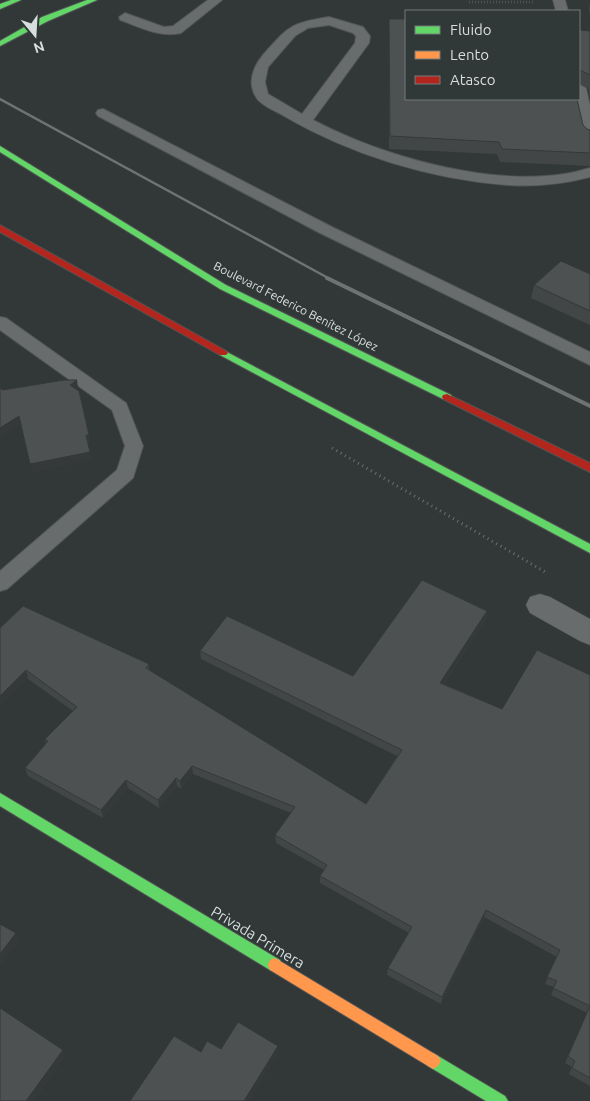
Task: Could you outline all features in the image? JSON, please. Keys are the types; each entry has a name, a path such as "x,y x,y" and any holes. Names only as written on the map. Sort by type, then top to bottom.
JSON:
{"main road":[{"path":"0,7 17,0"},
{"path":"0,44 20,32 74,7 94,0"},
{"name":"Boulevard Federico Benítez López","path":"0,148 223,286 590,468"},
{"path":"0,228 158,318 590,548"},
{"name":"Privada Primera","path":"0,799 500,1101"}],"street":[{"path":"540,605 590,633"}],"lane":[{"path":"125,17 163,31 176,30 216,0"},
{"path":"304,122 362,43 364,36 358,30 329,21 304,25 290,33 261,66 258,82 262,96 304,122 360,147 416,164 480,177 540,182 575,178 590,172"},
{"path":"580,92 590,137"},
{"path":"103,113 326,230 590,359"},
{"path":"0,322 120,407 134,446 126,473 0,583"}],"path":[{"path":"469,2 534,2"}],"building":[{"path":"389,19 405,19 405,100 577,100 583,125 590,130 590,153 502,149 499,142 390,136"},
{"path":"580,30 590,31 590,75 580,70"},
{"path":"561,261 590,274 590,311 534,285"},
{"path":"64,380 77,380 70,385 79,391 89,435 86,435 90,452 30,464 19,416 0,428 0,388 3,390"},
{"path":"422,580 487,611 440,683 502,709 537,650 590,675 590,1006 553,988 557,981 547,977 560,950 486,910 442,997 388,968 412,927 320,876 327,865 275,835 295,807 192,766 180,781 176,778 158,800 126,780 101,810 25,768 48,741 45,739 77,707 26,670 0,696 0,628 23,606 149,664 146,668 366,804 402,750 200,651 227,616 353,676"},
{"path":"0,924 16,933 0,954"},
{"path":"590,1006 590,1078 572,1068 575,1061 568,1056"},
{"path":"0,1008 63,1050 26,1101 0,1101"},
{"path":"238,1022 278,1046 244,1101 130,1101 174,1036 201,1052 207,1041 221,1049"}],"railway":[{"path":"0,99 330,279"},
{"path":"327,278 590,406"}],"traffic: fast":[{"path":"0,7 17,0"},
{"path":"0,44 45,19 93,0"},
{"path":"0,148 223,287 447,397"},
{"path":"223,353 590,549"},
{"path":"0,799 275,965"},
{"path":"433,1061 500,1101"}],"traffic: slow":[{"path":"275,965 433,1061"}],"traffic: jam":[{"path":"0,228 223,353"},
{"path":"447,397 590,468"}]}
